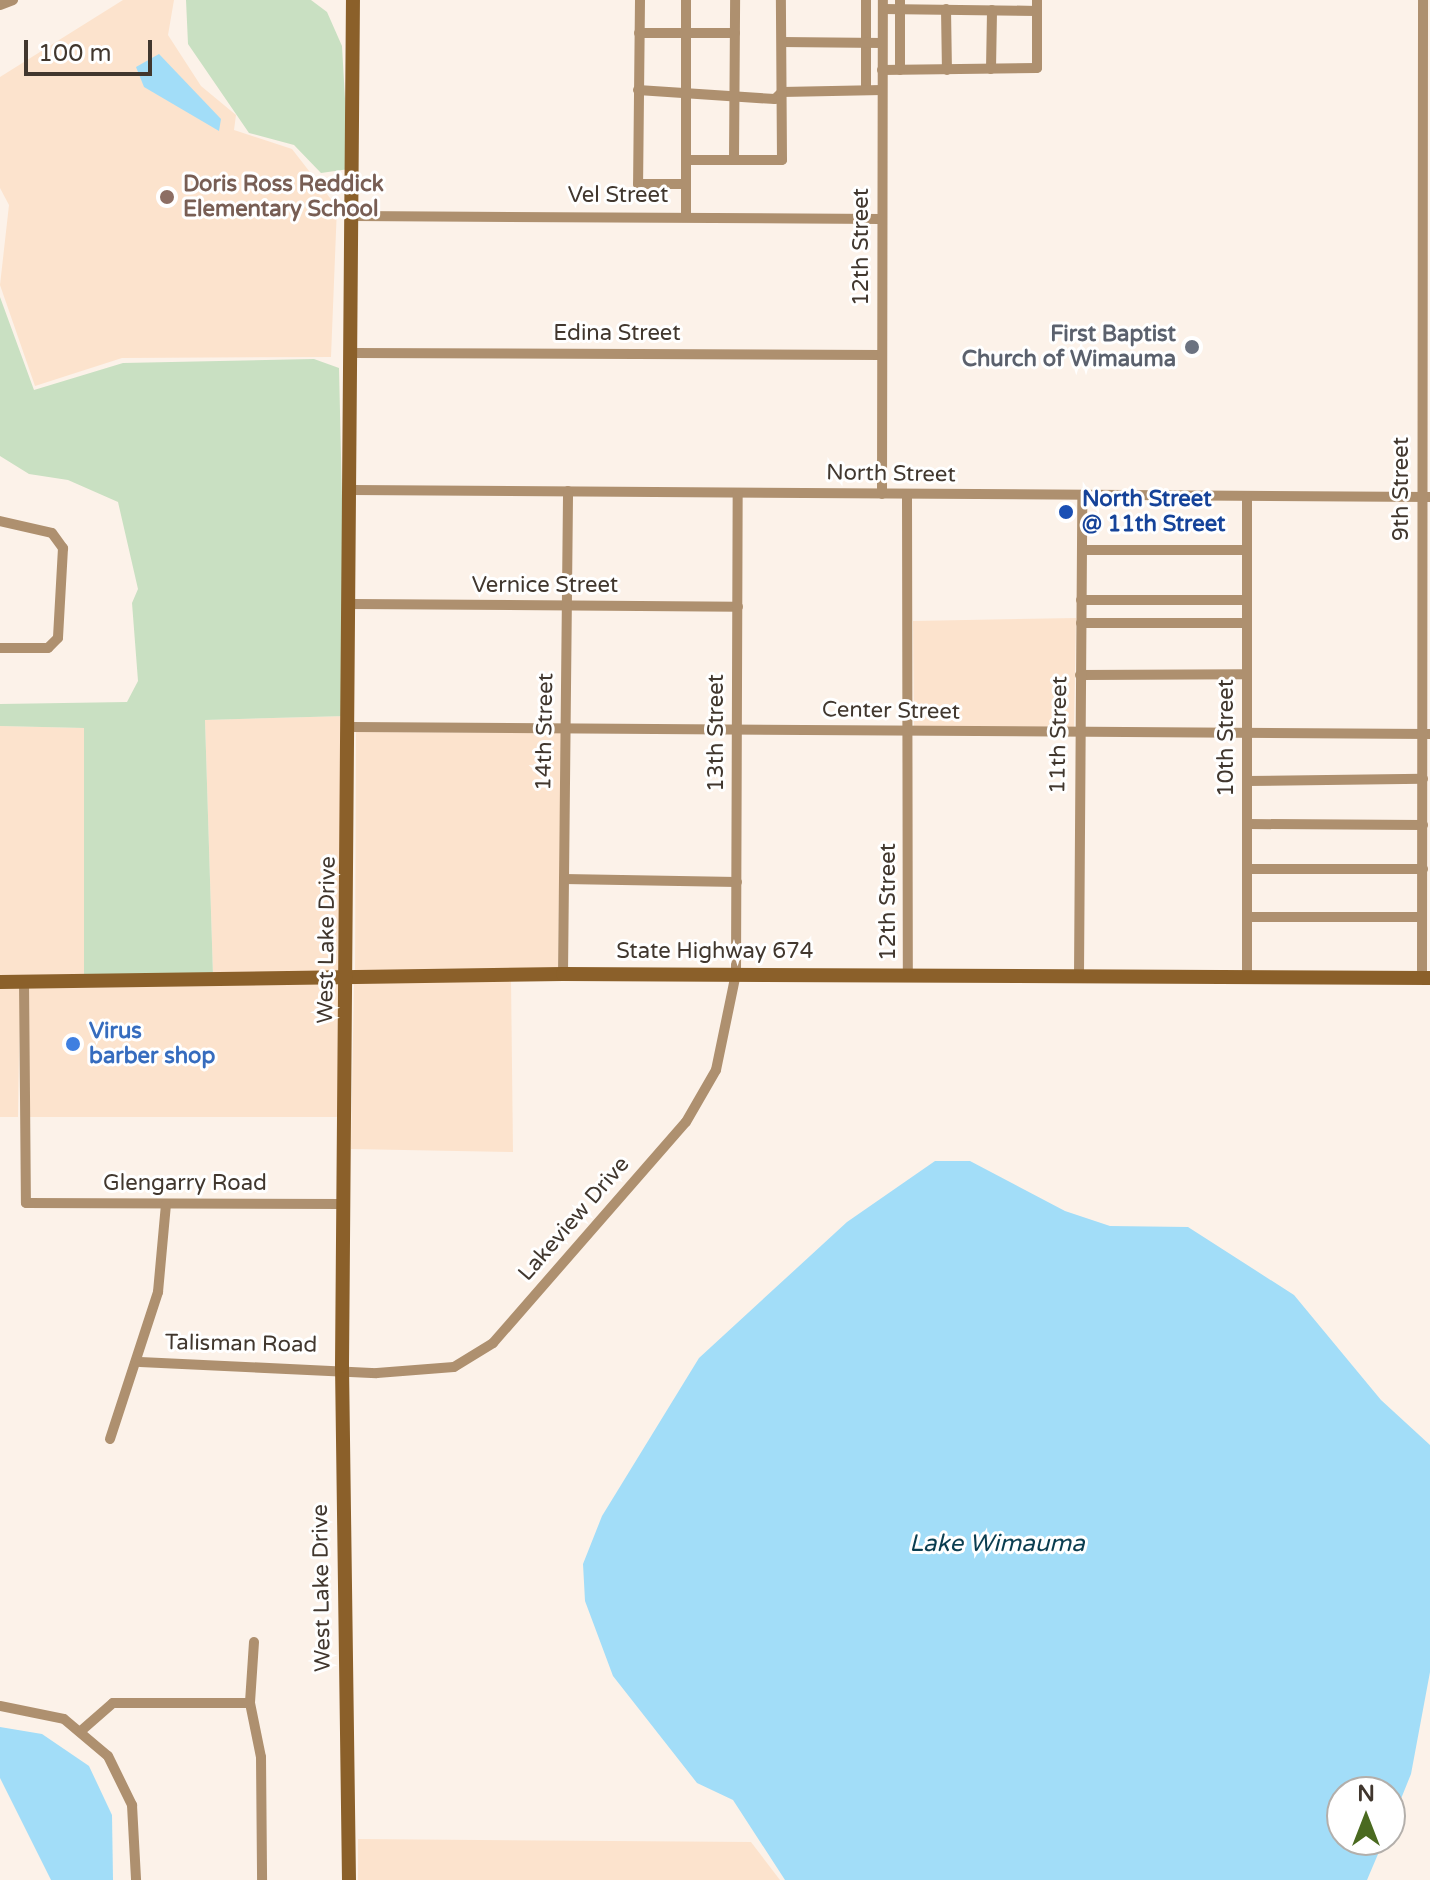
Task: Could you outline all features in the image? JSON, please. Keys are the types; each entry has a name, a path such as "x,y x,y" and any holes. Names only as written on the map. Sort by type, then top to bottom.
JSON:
{"street":[{"path":"0,5 13,0"},
{"name":"West Lake Drive","path":"349,1880 342,1366 352,604 353,0"},
{"path":"640,0 638,184 686,184"},
{"path":"686,0 686,217"},
{"path":"734,160 735,0"},
{"path":"686,160 782,160 781,0"},
{"path":"866,0 866,90"},
{"name":"9th Street","path":"1423,0 1426,734 1422,917 1426,978"},
{"path":"882,70 1037,68 1037,5 992,10 883,4"},
{"name":"12th Street","path":"882,494 883,4"},
{"path":"900,4 900,70"},
{"path":"946,9 947,70"},
{"path":"991,69 992,10"},
{"path":"639,33 735,33"},
{"path":"782,42 882,43"},
{"path":"638,90 734,91 760,98 782,92 882,90"},
{"name":"Vel Street","path":"353,216 881,219"},
{"name":"Edina Street","path":"353,353 881,355"},
{"name":"North Street","path":"352,490 1426,497"},
{"name":"14th Street","path":"563,974 568,491"},
{"name":"13th Street","path":"736,973 738,493"},
{"name":"12th Street","path":"907,494 908,974"},
{"name":"11th Street","path":"1079,975 1078,732 1082,496"},
{"name":"10th Street","path":"1247,498 1247,978"},
{"path":"0,521 52,533 63,548 58,638 48,648 0,648"},
{"path":"1082,550 1247,550"},
{"path":"1081,600 1247,600"},
{"name":"Vernice Street","path":"352,604 738,607"},
{"path":"1081,623 1247,623"},
{"path":"1080,675 1247,674"},
{"name":"Center Street","path":"351,727 1426,734"},
{"path":"1248,781 1423,779"},
{"path":"1248,824 1423,825"},
{"path":"1247,869 1423,869"},
{"path":"564,879 737,882"},
{"path":"1247,917 1422,917"},
{"name":"State Highway 674","path":"0,982 736,973 1426,978"},
{"name":"Lakeview Drive","path":"342,1366 425,1373 454,1367 493,1343 686,1122 716,1070 736,973"},
{"name":"Glengarry Road","path":"24,982 26,1203 344,1204"},
{"path":"110,1439 140,1362 158,1292 166,1204"},
{"name":"Talisman Road","path":"140,1362 342,1366"},
{"path":"254,1642 250,1703 261,1757 262,1880"},
{"path":"82,1730 113,1703 250,1703"},
{"path":"0,1706 41,1711 82,1730 114,1764 129,1795 136,1880"}],"shaded area":[{"name":"Doris Ross Reddick Elementary School","path":"123,0 174,0 168,35 201,86 236,115 234,130 292,149 337,207 331,357 122,358 35,386 0,285 9,205 0,188 0,77"},
{"path":"1076,618 1074,727 914,726 913,621"},
{"path":"347,716 346,972 213,975 205,720"},
{"path":"0,726 84,728 84,976 0,977"},
{"path":"356,732 561,733 558,969 355,971"},
{"path":"511,979 513,1152 351,1149 354,982"},
{"path":"345,982 341,1117 27,1117 29,987"},
{"path":"0,987 20,987 18,1117 0,1117"},
{"path":"358,1839 751,1842 780,1880 358,1880"}],"green space":[{"path":"186,0 311,0 327,12 342,46 349,169 321,173 294,145 249,133 188,44"},
{"path":"0,297 34,390 123,363 314,359 339,368 347,716 205,720 213,975 84,976 84,728 0,726 0,704 127,702 138,681 132,603 138,589 118,502 68,480 29,474 0,456"}],"water":[{"path":"159,54 221,119 219,131 144,87 136,67"},
{"name":"Lake Wimauma","path":"935,1161 970,1161 1065,1211 1110,1226 1188,1227 1294,1295 1381,1400 1430,1445 1430,1672 1411,1774 1406,1786 1406,1776 1326,1776 1326,1856 1377,1856 1367,1880 785,1880 733,1800 697,1783 613,1676 585,1601 583,1564 602,1516 699,1358 847,1222"},
{"path":"0,1727 42,1734 89,1766 112,1815 113,1880 51,1880 0,1778"}],"place":[{"name":"Doris Ross Reddick Elementary School","path":"167,197"},
{"name":"First Baptist Church of Wimauma","path":"1192,347"},
{"name":"North Street @ 11th Street","path":"1066,512"},
{"name":"Virus barber shop","path":"73,1044"}]}
